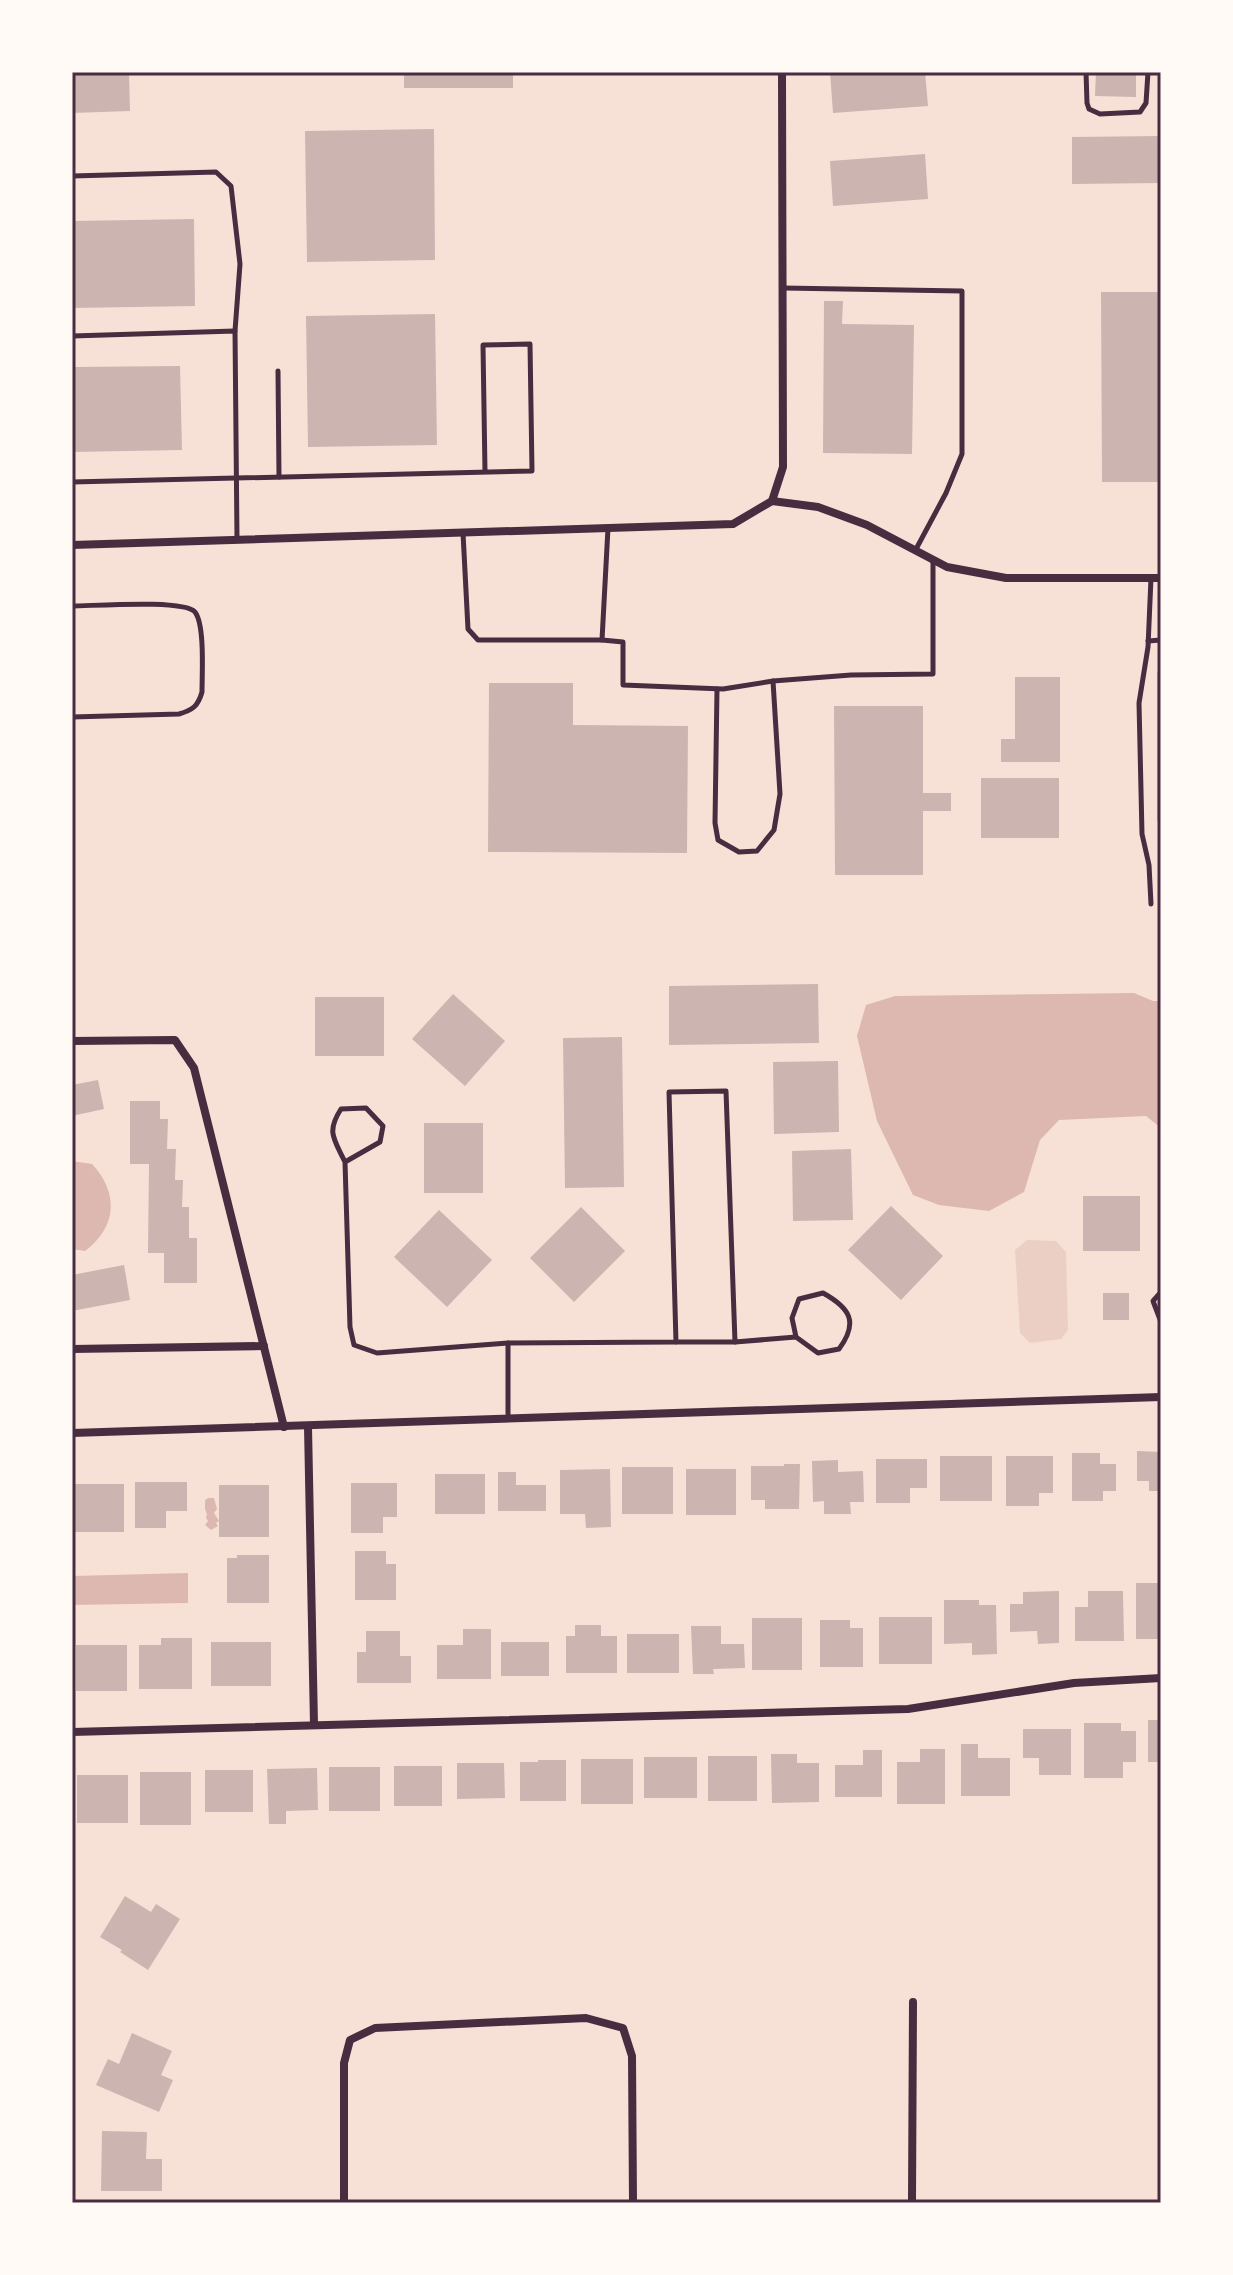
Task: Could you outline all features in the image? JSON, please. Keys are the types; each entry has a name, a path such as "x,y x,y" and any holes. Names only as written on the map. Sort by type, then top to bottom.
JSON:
{"street":[{"path":"772,501 783,467 782,72"},
{"path":"72,545 733,524 772,501 818,507 867,525 947,567 1006,578 1156,578"},
{"path":"72,1041 175,1040 194,1068 284,1427"},
{"path":"72,1349 264,1346"},
{"path":"72,1433 1161,1397"},
{"path":"308,1427 314,1724"},
{"path":"72,1732 908,1709 1074,1683 1161,1678"},
{"path":"912,2203 913,2002"},
{"path":"344,2203 344,2063 350,2040 375,2028 586,2018 623,2028 632,2056 633,2203"}],"lane":[{"path":"1086,72 1087,103 1094,113 1100,114 1140,112 1148,97 1148,72"},
{"path":"72,176 216,172 231,186 240,264 235,331 237,539"},
{"path":"782,288 962,291 962,454 946,493 915,551"},
{"path":"72,336 235,331"},
{"path":"72,482 532,471 530,344 483,345 485,472"},
{"path":"278,371 279,477"},
{"path":"602,640 608,528"},
{"path":"463,532 468,629 478,640 623,642 623,685 717,689 851,675 933,674 933,560"},
{"path":"1151,904 1149,865 1142,834 1139,703 1156,578"},
{"path":"72,606 188,607 200,624 202,692 199,702 191,711 179,714 72,717"},
{"path":"1148,641 1161,640"},
{"path":"717,689 715,823 718,840 739,852 757,851 774,830 780,794 773,681"},
{"path":"676,1342 669,1092 726,1091 735,1342"},
{"path":"345,1162 380,1142 383,1126 366,1108 341,1109 332,1123 334,1139 345,1162 350,1327 354,1345 377,1353 508,1343 735,1342 796,1337 818,1353 839,1349 850,1334 849,1316 839,1302 823,1293 799,1299 792,1318 796,1337"},
{"path":"1161,1292 1153,1301 1161,1322"},
{"path":"508,1343 508,1420"}],"shaded area":[{"path":"1134,993 1161,1001 1161,1128 1146,1116 1059,1120 1040,1140 1024,1192 989,1211 939,1205 913,1195 877,1121 857,1036 866,1005 895,996"},
{"path":"72,1161 92,1164 107,1186 110,1198 108,1221 96,1242 85,1251 72,1249"},
{"path":"1027,1240 1056,1241 1066,1252 1068,1330 1061,1339 1030,1343 1020,1333 1015,1250"},
{"path":"214,1498 217,1509 214,1513 219,1521 216,1523 218,1526 211,1530 205,1525 208,1521 205,1500"},
{"path":"188,1573 188,1603 72,1605 72,1576"}],"building":[{"path":"72,72 129,72 130,111 72,113"},
{"path":"404,72 513,72 513,88 404,88"},
{"path":"830,72 925,72 928,106 833,113"},
{"path":"1096,72 1136,72 1136,97 1095,96"},
{"path":"434,129 435,260 307,262 305,131"},
{"path":"1160,136 1160,183 1072,184 1072,137"},
{"path":"925,154 928,199 833,206 830,161"},
{"path":"194,219 195,306 72,308 72,221"},
{"path":"1101,292 1161,292 1161,482 1102,482"},
{"path":"824,301 843,301 842,324 914,325 912,454 823,453"},
{"path":"435,314 437,445 308,447 306,316"},
{"path":"180,366 182,450 72,452 72,367"},
{"path":"1157,672 1161,672 1161,821 1157,821"},
{"path":"1015,677 1060,677 1060,762 1001,762 1001,739 1015,739"},
{"path":"489,683 573,683 573,725 688,726 687,853 488,852"},
{"path":"834,706 923,706 923,793 951,793 951,811 923,811 923,875 835,875"},
{"path":"981,778 1059,778 1059,838 981,838"},
{"path":"818,984 819,1043 669,1045 669,986"},
{"path":"453,994 505,1041 465,1086 412,1039"},
{"path":"315,997 384,997 384,1056 315,1056"},
{"path":"622,1037 624,1187 565,1188 563,1038"},
{"path":"838,1061 839,1132 774,1134 773,1062"},
{"path":"98,1080 104,1109 72,1116 72,1085"},
{"path":"130,1101 160,1101 160,1119 168,1119 167,1149 176,1149 175,1180 183,1180 182,1207 189,1207 189,1238 197,1238 197,1283 164,1283 164,1253 148,1253 149,1164 130,1164"},
{"path":"424,1123 483,1123 483,1193 424,1193"},
{"path":"851,1149 853,1220 793,1221 792,1151"},
{"path":"1083,1196 1140,1196 1140,1251 1083,1251"},
{"path":"891,1206 943,1256 901,1300 848,1250"},
{"path":"581,1207 625,1251 574,1302 530,1258"},
{"path":"439,1210 492,1260 447,1307 394,1257"},
{"path":"124,1265 130,1300 72,1311 72,1275"},
{"path":"1103,1293 1129,1293 1129,1320 1103,1320"},
{"path":"1137,1451 1161,1452 1161,1491 1149,1491 1149,1481 1137,1481"},
{"path":"1072,1453 1100,1453 1100,1464 1116,1464 1116,1491 1103,1491 1103,1501 1072,1501"},
{"path":"940,1456 992,1456 992,1501 940,1501"},
{"path":"1006,1456 1053,1456 1053,1493 1039,1493 1039,1506 1006,1506"},
{"path":"876,1459 927,1459 927,1488 910,1488 910,1503 876,1503"},
{"path":"838,1460 838,1472 863,1471 864,1502 850,1502 851,1514 824,1514 824,1501 813,1502 812,1461"},
{"path":"800,1464 799,1509 765,1509 765,1500 751,1500 751,1466"},
{"path":"622,1467 673,1467 673,1514 622,1514"},
{"path":"610,1469 611,1527 586,1528 585,1514 560,1514 560,1470"},
{"path":"686,1469 736,1469 736,1515 686,1515"},
{"path":"498,1472 516,1472 516,1485 546,1485 546,1511 498,1511"},
{"path":"435,1474 485,1474 485,1514 435,1514"},
{"path":"135,1482 187,1482 187,1511 166,1511 166,1528 135,1528"},
{"path":"351,1483 397,1483 397,1517 383,1517 383,1533 351,1533"},
{"path":"75,1484 124,1484 124,1532 75,1532"},
{"path":"219,1485 269,1485 269,1537 219,1537"},
{"path":"355,1551 386,1551 386,1564 396,1564 396,1600 355,1600"},
{"path":"237,1555 269,1555 269,1603 227,1603 227,1558 237,1558"},
{"path":"1136,1583 1161,1583 1161,1639 1136,1639"},
{"path":"1059,1591 1059,1643 1038,1644 1037,1631 1010,1632 1010,1604 1023,1604 1023,1592"},
{"path":"1088,1591 1123,1591 1124,1641 1075,1641 1075,1607 1088,1607"},
{"path":"944,1600 979,1600 979,1605 996,1605 997,1654 972,1655 972,1643 944,1644"},
{"path":"879,1617 932,1617 932,1664 879,1664"},
{"path":"752,1618 802,1618 802,1670 752,1670"},
{"path":"820,1620 850,1620 850,1628 863,1628 863,1667 820,1667"},
{"path":"575,1625 601,1625 601,1636 617,1636 617,1673 566,1673 566,1636 575,1636"},
{"path":"691,1626 721,1626 721,1644 744,1644 745,1668 713,1669 714,1674 693,1674"},
{"path":"463,1629 491,1629 491,1679 437,1679 437,1645 463,1645"},
{"path":"366,1631 400,1631 400,1656 411,1656 411,1683 357,1683 357,1652 366,1652"},
{"path":"627,1634 679,1634 679,1673 627,1673"},
{"path":"161,1638 192,1638 192,1689 139,1689 139,1645 161,1645"},
{"path":"211,1642 271,1642 271,1686 211,1686"},
{"path":"501,1642 549,1642 549,1676 501,1676"},
{"path":"76,1645 127,1645 127,1691 76,1691"},
{"path":"1148,1720 1161,1720 1161,1762 1148,1762"},
{"path":"1084,1723 1121,1723 1121,1731 1136,1731 1136,1762 1123,1762 1123,1778 1084,1778"},
{"path":"1023,1729 1071,1729 1071,1775 1039,1775 1039,1758 1023,1758"},
{"path":"961,1744 978,1744 978,1758 1010,1758 1010,1796 961,1796"},
{"path":"920,1749 945,1749 945,1804 897,1804 897,1762 920,1762"},
{"path":"863,1750 882,1750 882,1797 835,1797 835,1765 863,1765"},
{"path":"771,1754 797,1754 797,1763 819,1763 819,1802 772,1803"},
{"path":"708,1756 757,1756 757,1801 708,1801"},
{"path":"644,1757 697,1757 697,1798 644,1798"},
{"path":"581,1759 633,1759 633,1804 581,1804"},
{"path":"566,1760 566,1801 520,1801 520,1762"},
{"path":"457,1763 504,1763 505,1798 457,1799"},
{"path":"394,1766 442,1766 442,1806 394,1806"},
{"path":"329,1767 380,1767 380,1811 329,1811"},
{"path":"317,1768 318,1810 286,1811 286,1824 269,1824 267,1769"},
{"path":"205,1770 253,1770 253,1812 205,1812"},
{"path":"140,1772 191,1772 191,1825 140,1825"},
{"path":"77,1775 128,1775 128,1823 77,1823"},
{"path":"125,1896 151,1912 156,1904 180,1919 148,1970 100,1937"},
{"path":"132,2033 172,2051 161,2075 173,2080 159,2112 96,2085 108,2059 119,2064"},
{"path":"102,2131 147,2132 146,2159 162,2159 162,2191 101,2191"}]}
